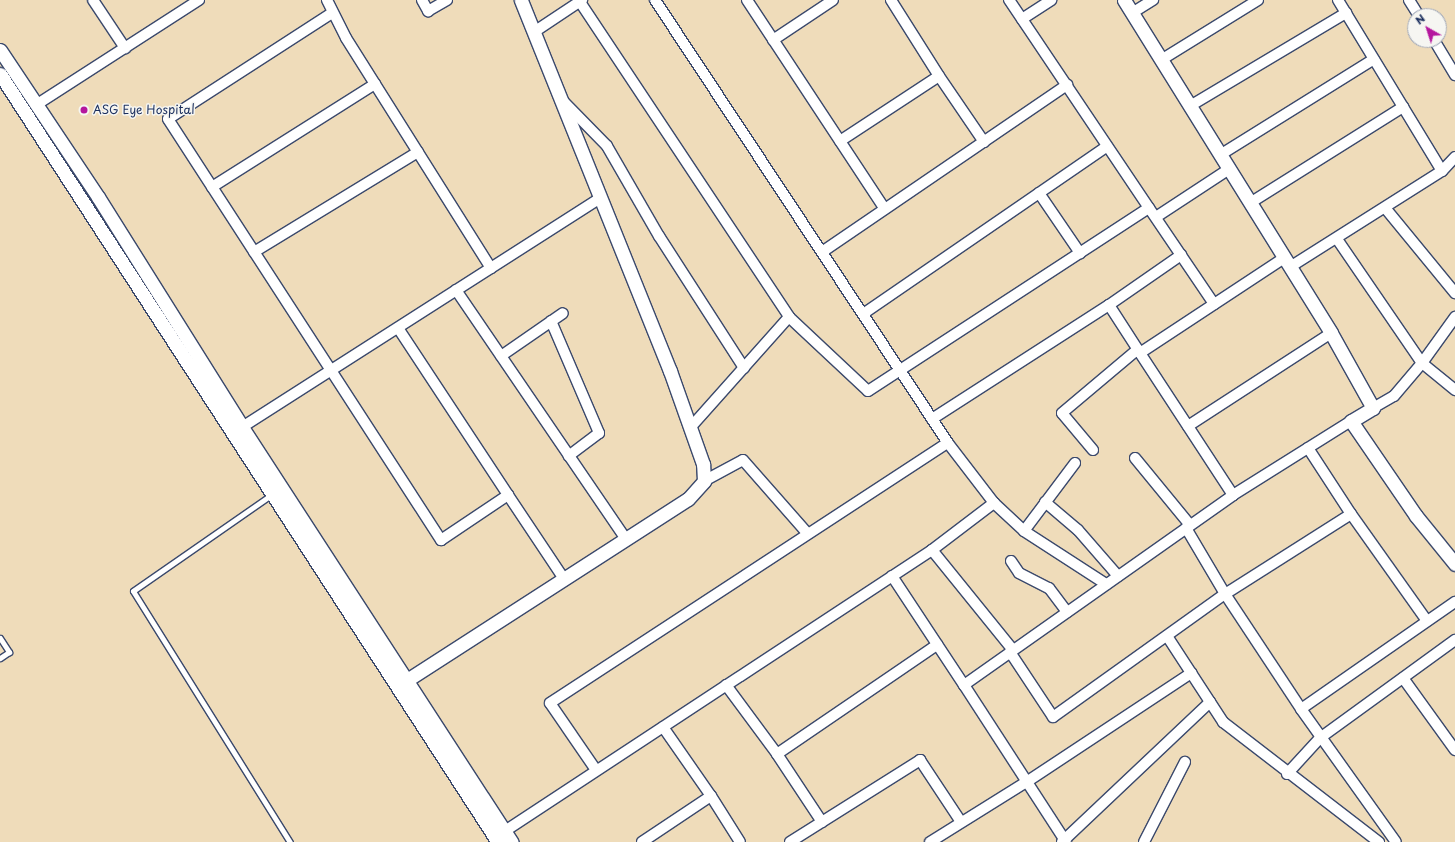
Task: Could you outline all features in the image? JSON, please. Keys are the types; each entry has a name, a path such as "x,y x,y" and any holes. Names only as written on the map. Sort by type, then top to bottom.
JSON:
{"street":[{"path":"93,0 125,48"},
{"path":"36,106 198,0"},
{"path":"327,0 332,13 375,84 491,268"},
{"path":"422,0 428,11 448,0"},
{"path":"521,0 690,428 703,464 704,482"},
{"path":"655,0 948,443 994,503 1024,531 1106,584"},
{"path":"746,0 885,209"},
{"path":"773,40 833,0"},
{"path":"891,0 939,76 984,142"},
{"path":"1009,0 1214,304"},
{"path":"1022,19 1051,0"},
{"path":"1124,0 1331,333 1373,408"},
{"path":"1132,13 1152,0"},
{"path":"1161,60 1258,0"},
{"path":"1338,0 1442,171"},
{"path":"534,32 581,1 789,317 868,391 901,372 1149,208"},
{"path":"1190,106 1346,12"},
{"path":"332,13 168,119 441,540 508,495"},
{"path":"1439,48 1455,75"},
{"path":"0,50 98,197 237,430 272,494 498,842"},
{"path":"1220,155 1374,59"},
{"path":"0,74 237,430 407,680 512,842"},
{"path":"840,141 939,76"},
{"path":"212,187 375,84"},
{"path":"822,252 1067,85"},
{"path":"560,98 606,146 659,236 744,368"},
{"path":"1250,203 1403,107"},
{"path":"863,314 1107,146"},
{"path":"254,252 418,152"},
{"path":"1093,450 1062,413 1139,351 1214,304 1287,262 1337,239 1386,209 1442,171 1455,157"},
{"path":"1156,217 1229,169"},
{"path":"1039,193 1080,253"},
{"path":"237,430 599,199"},
{"path":"1386,209 1455,293"},
{"path":"1337,239 1422,363 1455,390"},
{"path":"932,419 1109,305 1181,255"},
{"path":"456,290 626,539"},
{"path":"1109,305 1233,495"},
{"path":"501,356 563,313"},
{"path":"690,428 789,317"},
{"path":"964,685 1233,495 1351,421 1394,396 1422,363 1455,317"},
{"path":"551,321 599,433 569,456"},
{"path":"398,328 564,579"},
{"path":"1188,426 1331,333"},
{"path":"1351,421 1416,516 1455,564"},
{"path":"596,770 550,703 948,443"},
{"path":"1308,448 1351,514 1427,621"},
{"path":"1135,458 1188,526 1225,594 1320,738 1396,842"},
{"path":"407,680 688,499 704,482 743,460 808,534"},
{"path":"1024,531 1075,463"},
{"path":"1046,502 1078,530 1118,576"},
{"path":"505,831 932,550 994,503"},
{"path":"932,550 1012,651 1053,717 1225,594 1351,514"},
{"path":"1011,562 1019,573 1049,588 1067,612"},
{"path":"892,576 1028,781 1064,841 1210,702"},
{"path":"1301,709 1455,602"},
{"path":"1167,636 1223,722 1287,774 1379,842"},
{"path":"1287,774 1320,738 1455,640"},
{"path":"777,754 937,645"},
{"path":"930,842 1028,781 1191,673"},
{"path":"1403,678 1455,750"},
{"path":"726,685 777,754 822,822"},
{"path":"663,727 711,796 740,842"},
{"path":"790,842 920,760 961,822"},
{"path":"1144,842 1185,762"},
{"path":"642,842 711,796"}],"lane":[{"path":"272,494 133,591 290,842"},
{"path":"0,638 9,652 0,658"}],"place":[{"name":"ASG Eye Hospital","path":"84,110"}]}
